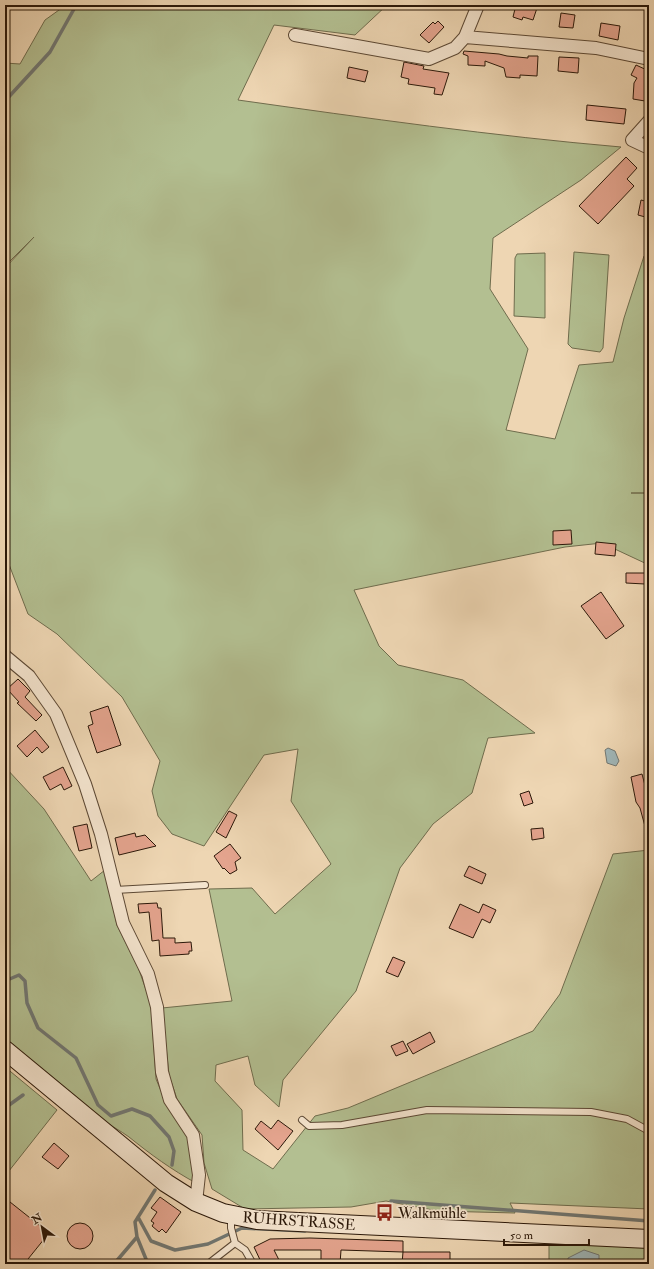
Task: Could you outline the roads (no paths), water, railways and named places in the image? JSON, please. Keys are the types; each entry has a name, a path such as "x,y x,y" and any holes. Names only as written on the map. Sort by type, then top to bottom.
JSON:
{"main road":[{"name":"RUHRSTRASSE","path":"5,1050 166,1183 231,1222 257,1220 649,1239"}],"street":[{"path":"295,35 429,59 455,48 465,37 478,5"},
{"path":"465,37 596,48 649,59"},
{"path":"649,121 632,140 649,148"},
{"path":"5,656 29,676 56,714 85,784 101,834 123,923 148,974 157,1007 162,1072 170,1100 193,1135 199,1175 196,1202"}],"lane":[{"path":"115,890 205,885"},
{"path":"302,1120 309,1126 342,1126 427,1110 591,1112 627,1119 649,1131"},
{"path":"231,1222 235,1243 245,1250 253,1264"},
{"path":"208,1264 235,1243"}],"water":[{"path":"608,748 615,751 619,761 616,766 607,763 605,750"},
{"path":"584,1250 599,1255 599,1264 568,1264 568,1258"}],"waterway":[{"path":"5,101 50,52 74,9 79,5"},
{"path":"5,981 19,975 25,981 27,1003 38,1028 76,1058 98,1105 111,1116 132,1109 150,1116 169,1137 174,1151 172,1165"},
{"path":"5,1108 23,1095"},
{"path":"148,1264 137,1237 135,1222 155,1190"},
{"path":"391,1201 649,1221"},
{"path":"138,1217 151,1241 175,1250 208,1244 242,1228 305,1231"},
{"path":"114,1264 137,1237"}],"place":[{"name":"Walkmühle","path":"385,1213"}]}
